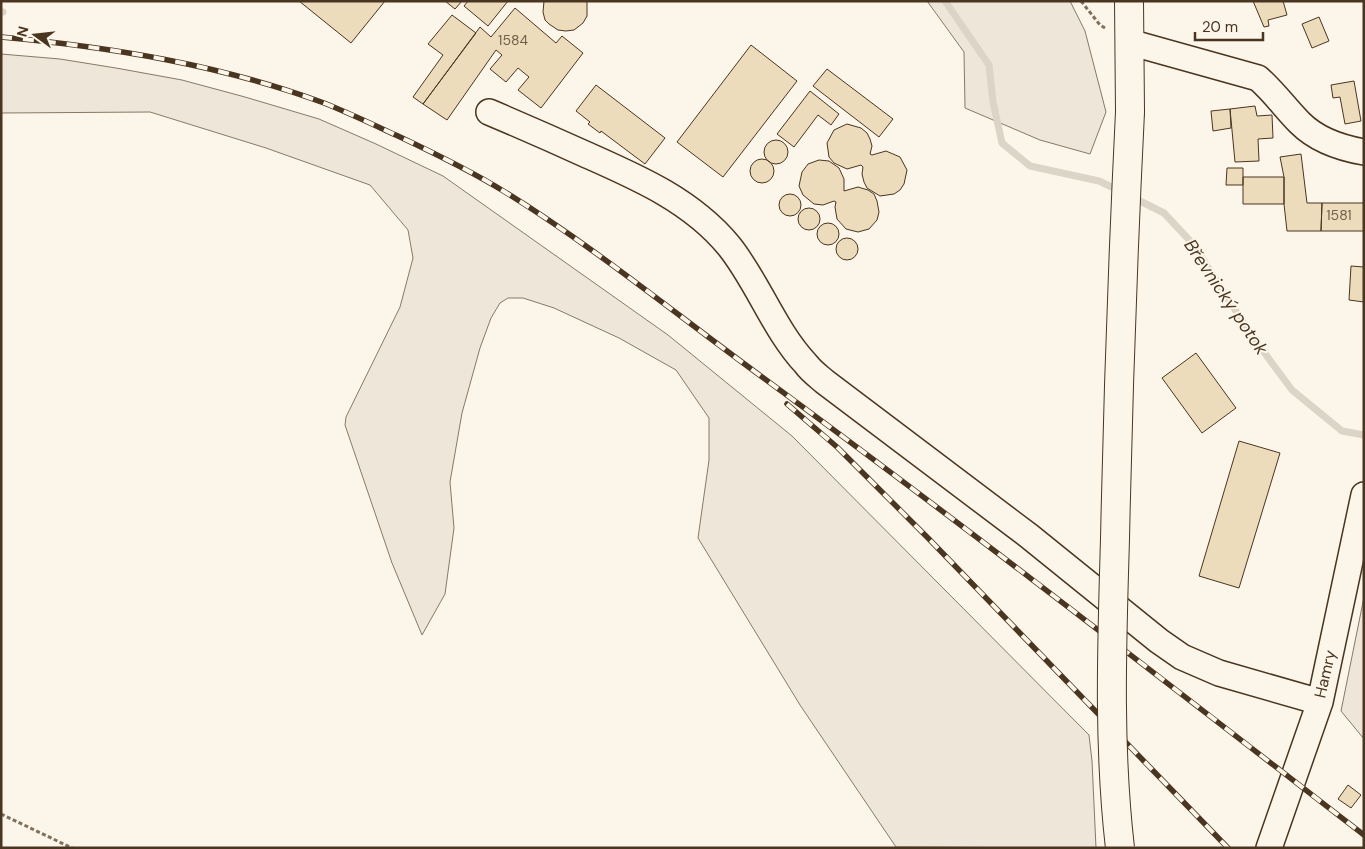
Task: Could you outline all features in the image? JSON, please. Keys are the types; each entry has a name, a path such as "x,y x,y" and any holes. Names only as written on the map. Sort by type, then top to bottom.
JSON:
{"main road":[{"path":"1120,848 1114,796 1112,686 1119,350 1130,112 1129,1"}],"street":[{"path":"1129,42 1258,78 1274,92 1301,124 1322,139 1349,150 1364,152"},
{"path":"489,112 642,179 669,194 709,225 729,246 785,336 805,363 825,382 1029,536 1159,641 1182,657 1219,673 1320,702"},
{"name":"Hamry","path":"1269,848 1320,702 1364,496"}],"path":[{"path":"1,814 72,848"}],"shaded area":[{"path":"927,1 1070,1 1085,31 1106,112 1090,154 1040,140 965,108 964,52"},
{"path":"1,54 60,59 182,80 319,119 443,176 668,335 792,436 1089,735 1096,848 896,847 800,705 698,538 709,460 709,418 676,370 619,338 554,308 523,298 508,298 500,303 491,318 480,348 462,413 450,482 454,528 445,594 422,635 392,563 345,425 346,417 400,307 413,258 408,230 370,185 266,148 150,112 1,113"},
{"path":"1364,597 1364,739 1341,711"}],"building":[{"path":"299,1 385,1 351,43"},
{"path":"445,1 462,1 455,9"},
{"path":"468,1 508,1 488,26 464,6"},
{"path":"544,1 587,1 587,16 583,23 574,30 558,30 545,20 543,12"},
{"path":"1253,1 1283,1 1287,15 1268,20 1269,26 1264,27"},
{"path":"515,8 556,43 562,36 583,53 541,108 518,90 529,77 518,68 506,82 490,69 502,55 496,50 447,120 423,104 480,27 491,37"},
{"path":"452,15 476,33 423,104 413,97 443,55 428,44"},
{"path":"1319,17 1329,41 1312,48 1302,24"},
{"path":"751,45 797,81 723,177 677,142"},
{"path":"827,69 893,119 879,137 813,86"},
{"path":"1354,81 1361,121 1345,124 1340,97 1333,98 1331,85"},
{"path":"596,85 665,138 645,164 601,131 600,133 588,124 590,122 576,111"},
{"path":"810,91 839,114 831,125 818,115 794,147 777,134"},
{"path":"1255,106 1257,116 1272,115 1273,138 1258,139 1259,161 1235,162 1230,109"},
{"path":"1230,109 1231,128 1213,131 1211,111"},
{"path":"847,124 861,128 867,133 872,146 870,154 886,151 900,157 907,170 904,184 900,190 894,194 880,196 867,188 861,165 847,169 834,163 829,157 827,143 834,130"},
{"path":"776,140 784,144 788,152 784,160 776,164 768,160 764,152 768,144"},
{"path":"1301,154 1307,203 1322,203 1321,231 1287,231 1284,177 1280,157"},
{"path":"762,159 770,163 774,171 770,179 762,183 754,179 750,171 754,163"},
{"path":"819,160 829,161 839,168 844,179 844,191 858,187 874,194 879,212 877,220 869,229 858,232 846,229 837,219 836,202 823,205 814,204 803,195 799,186 802,172 808,164"},
{"path":"1227,168 1243,168 1243,185 1226,185"},
{"path":"1243,177 1284,177 1284,204 1243,204"},
{"path":"790,194 798,197 801,205 798,213 790,216 782,213 779,205 782,197"},
{"path":"1322,203 1364,203 1364,231 1321,231"},
{"path":"809,208 817,211 820,219 817,227 809,230 801,227 798,219 801,211"},
{"path":"828,223 836,226 839,234 836,242 828,245 820,242 817,234 820,226"},
{"path":"847,238 855,241 858,249 855,257 847,260 839,257 836,249 839,241"},
{"path":"1351,266 1364,267 1364,302 1349,300"},
{"path":"1196,353 1236,408 1202,433 1162,378"},
{"path":"1239,441 1280,453 1239,588 1199,576"},
{"path":"1348,785 1361,795 1351,808 1338,799"}],"waterway":[{"name":"Břevnický potok","path":"945,1 989,65 993,102 1002,143 1030,166 1099,181 1120,191"},
{"name":"Břevnický potok","path":"1132,197 1164,213 1193,244 1252,336 1292,390 1342,431 1364,435"}],"railway":[{"path":"1,37 124,52 165,59 246,78 324,103 398,136 492,184 537,212 600,256 908,485 1364,835"},
{"path":"787,404 837,447 928,538 1228,848"}]}
